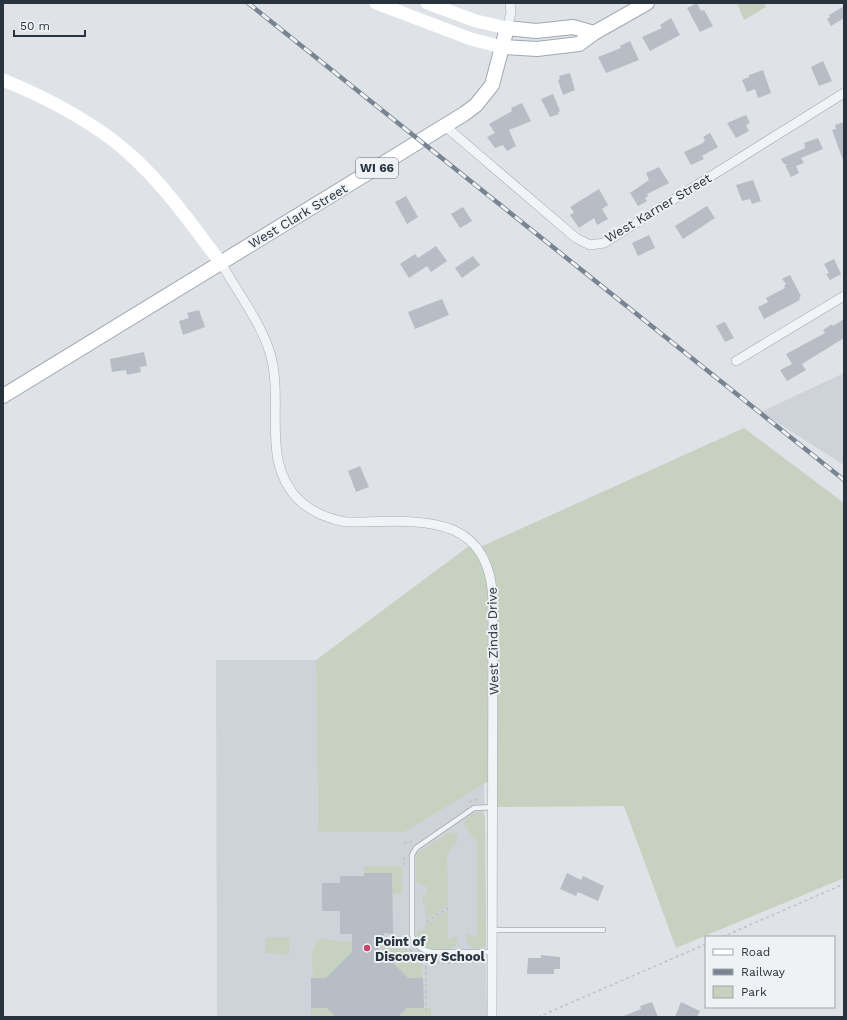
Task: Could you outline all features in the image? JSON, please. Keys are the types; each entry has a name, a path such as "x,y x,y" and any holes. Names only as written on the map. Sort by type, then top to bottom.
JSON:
{"main road":[{"path":"502,47 523,49 579,44 594,33 647,3"},
{"path":"507,28 536,30 573,27 594,33"},
{"name":"West Clark Street","path":"3,396 445,126 476,105 492,85 507,28"}],"street":[{"path":"376,3 472,39 502,47"},
{"path":"427,3 476,21 507,28 511,13 510,3"},
{"path":"3,80 57,105 89,124 135,159 162,187 221,263"},
{"name":"West Karner Street","path":"445,126 576,238 590,245 604,243 844,93"},
{"name":"West Zinda Drive","path":"221,263 262,334 270,352 275,385 278,462 285,480 296,496 310,509 334,520 346,522 426,522 452,528 473,543 488,564 492,577 493,602 494,807 492,1017"},
{"path":"736,361 844,296"}],"lane":[{"path":"492,952 432,952 423,951 418,946 412,935 412,855 416,848 472,809 494,807"},
{"path":"492,930 603,930"}],"path":[{"path":"404,857 404,865"},
{"path":"724,936 844,884"},
{"path":"426,922 448,908"},
{"path":"538,1017 705,944"},
{"path":"408,946 417,956 431,962 478,962"},
{"path":"426,960 426,1010"}],"shaded area":[{"path":"844,373 844,465 761,412"},
{"path":"216,660 316,660 318,832 484,782 487,1017 217,1017"}],"green space":[{"path":"737,3 765,3 766,7 744,20"},
{"path":"744,428 844,503 844,878 676,948 624,806 494,807 494,778 404,832 318,832 316,660 473,543 478,548"},
{"path":"476,812 483,814 485,817 486,945 477,950 468,943 466,936 467,933 477,937 477,843 464,824 466,818"},
{"path":"449,832 456,834 457,840 447,855 448,905 426,920 426,906 423,904 422,894 427,895 427,887 416,882 416,854"},
{"path":"364,866 402,866 402,894 393,894 392,873 364,873"},
{"path":"448,910 448,940 458,935 456,946 440,949 423,946 417,935 417,930 425,930 425,925"},
{"path":"266,937 290,938 289,955 265,953"},
{"path":"323,938 337,941 352,941 352,952 326,978 314,978 312,968 313,950 318,941"},
{"path":"404,943 411,954 422,962 422,978 408,978 381,952 381,944"},
{"path":"311,1008 327,1008 336,1017 311,1017"},
{"path":"407,1008 431,1008 431,1017 398,1017"}],"building":[{"path":"697,3 701,11 704,10 713,26 700,32 687,8"},
{"path":"844,6 844,18 831,26 827,19 830,17 829,15"},
{"path":"671,18 680,35 650,51 642,37 662,28 660,25"},
{"path":"630,41 639,60 606,73 598,57 621,48 620,46"},
{"path":"823,61 832,81 819,86 811,67"},
{"path":"763,70 771,93 758,98 755,89 747,92 742,80 749,77 749,75"},
{"path":"570,73 575,90 563,95 558,80 560,79 559,76"},
{"path":"553,94 560,111 558,112 559,114 550,117 541,99"},
{"path":"522,103 531,121 509,130 516,146 507,151 503,145 495,148 487,137 495,133 489,124 512,111 511,108"},
{"path":"746,115 750,123 746,125 749,131 736,138 727,123"},
{"path":"844,122 843,160 832,130 836,129 835,125"},
{"path":"710,133 718,147 702,156 704,159 691,165 684,152 703,143 705,140 703,137"},
{"path":"818,138 823,149 801,158 804,163 796,166 799,173 791,177 785,165 788,164 784,164 781,159 805,148 804,143"},
{"path":"659,167 669,183 647,194 648,196 645,198 647,201 638,206 630,193 649,180 646,173"},
{"path":"753,180 761,201 752,204 750,199 742,201 736,185"},
{"path":"599,189 608,205 602,209 608,219 597,225 594,218 579,228 570,215 574,212 570,207"},
{"path":"406,196 418,217 407,224 395,202"},
{"path":"707,206 715,218 683,239 675,226"},
{"path":"463,207 472,221 460,228 451,214"},
{"path":"649,235 655,248 638,256 632,243"},
{"path":"436,246 447,261 431,272 427,266 409,278 400,264 415,254 418,258"},
{"path":"473,256 480,265 462,278 455,268"},
{"path":"834,259 841,274 830,280 826,274 829,273 824,264"},
{"path":"790,275 801,296 799,298 800,300 764,319 758,307 768,302 766,298 785,288 784,286 786,284 782,279"},
{"path":"442,299 449,315 415,329 408,312"},
{"path":"199,310 205,327 183,335 179,321 189,318 187,313"},
{"path":"844,319 844,338 802,364 806,370 787,381 780,370 792,364 786,354 825,333 823,330"},
{"path":"724,322 734,338 725,342 716,326"},
{"path":"144,352 147,366 140,367 141,372 127,375 126,370 112,372 110,359"},
{"path":"360,466 369,487 356,492 348,471"},
{"name":"Point of Discovery School","path":"364,873 392,873 393,934 384,933 384,944 374,944 408,978 423,978 424,1008 407,1008 398,1017 336,1017 327,1008 311,1008 311,978 326,978 352,952 352,934 340,934 340,911 322,911 322,883 340,883 340,876 364,876"},
{"path":"567,873 581,880 583,876 604,886 598,901 578,892 576,896 560,889"},
{"path":"541,955 560,957 560,969 554,969 554,974 527,974 528,958 541,958"},
{"path":"652,1002 658,1017 621,1017 641,1009 640,1006"},
{"path":"681,1002 700,1011 697,1017 675,1017"}],"railway":[{"path":"248,3 844,480"}],"place":[{"name":"Point of Discovery School","path":"367,948"}]}
